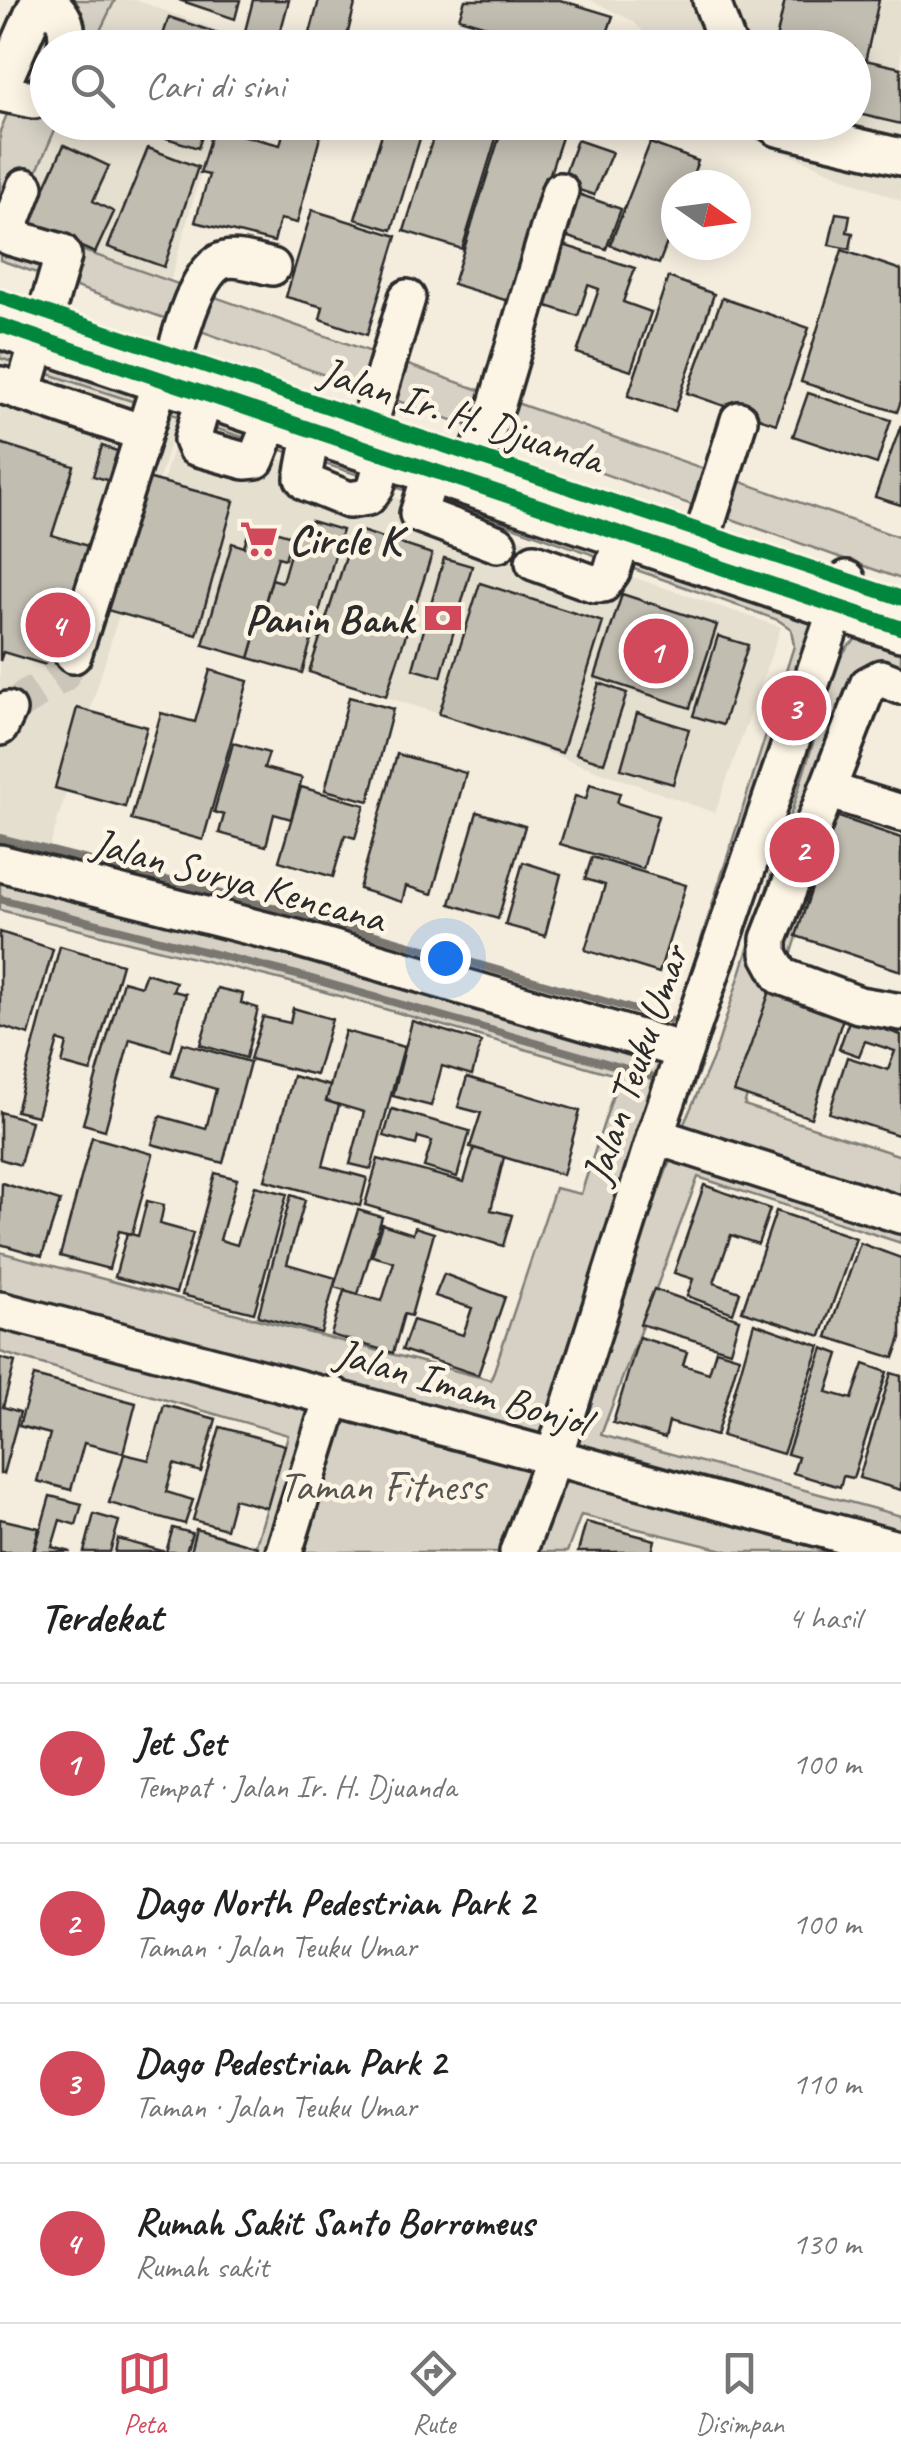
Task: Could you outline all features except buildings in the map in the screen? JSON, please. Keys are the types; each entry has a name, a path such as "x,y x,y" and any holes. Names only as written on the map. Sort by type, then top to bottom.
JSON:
{"main road":[{"name":"Jalan Ir. H. Djuanda","path":"0,297 29,326 168,367 378,438 432,470 623,535 842,592 901,598"},
{"name":"Jalan Ir. H. Djuanda","path":"168,367 204,394 292,424 477,456 704,532 842,592 901,628"}],"street":[{"path":"30,99 0,91 43,0 62,12 68,30"},
{"path":"712,0 723,30"},
{"path":"829,140 901,157"},
{"path":"25,187 8,231 10,237 61,252 63,256 29,326 12,388 143,433"},
{"path":"477,456 497,404 560,190"},
{"path":"73,655 143,433 198,289 213,266 226,260 272,267"},
{"path":"378,438 406,298"},
{"path":"704,532 738,420"},
{"path":"432,470 418,514 498,544"},
{"path":"534,562 603,584 612,571 623,535"},
{"name":"Jalan Teuku Umar","path":"518,1552 655,1136 842,592"},
{"path":"901,686 881,678 868,684 769,939 770,954 782,976 859,1005 901,1012"},
{"path":"827,790 901,812"},
{"name":"Jalan Surya Kencana","path":"0,864 296,938 684,1051"},
{"path":"728,926 769,939"},
{"path":"655,1136 901,1215"},
{"name":"Jalan Imam Bonjol","path":"0,1310 901,1550"},
{"path":"284,1552 333,1396"}],"shaded area":[{"path":"107,0 136,0 217,30 93,30"},
{"path":"590,0 901,0 901,201 755,140 871,140 871,30 642,30 633,21"},
{"path":"42,140 210,140 162,311 15,256"},
{"path":"0,358 178,416 50,846 0,834"},
{"path":"180,425 781,627 715,813 446,716 123,614"}],"green space":[{"path":"55,0 115,0 100,30 42,30"},
{"path":"30,60 30,140 51,140 29,189 30,232 901,538 901,579 0,260 0,131"},
{"path":"0,328 818,615 826,669 707,1045 671,1035 794,646 791,629 778,620 478,514 0,358"},
{"path":"860,636 901,647 901,695 883,692 859,740 744,1105 901,1156 901,1205 680,1133 715,1053 840,658"},
{"path":"0,876 290,947 701,1067 671,1133 549,1454 0,1309 0,1252 491,1380 555,1188 581,1194 619,1076 290,982 0,910"},
{"path":"678,1140 901,1214 901,1243 698,1177 601,1435 901,1516 901,1548 557,1457"},
{"path":"0,1313 324,1397 277,1552 254,1552 288,1435 0,1352"},
{"name":"Taman Fitness","path":"336,1404 546,1462 512,1552 291,1552"},
{"path":"555,1463 899,1552 732,1552 581,1515 567,1552 522,1552"}],"waterway":[{"path":"0,838 320,919 670,1020"},
{"path":"0,899 305,977 655,1077"}],"tunnel":[{"path":"8,710 62,675 73,655"}],"cycle path":[{"path":"0,297 901,598"},
{"path":"0,325 901,628"}],"place":[{"name":"Circle K","path":"259,539"},
{"name":"Panin Bank","path":"443,618"},
{"name":"Rumah Sakit Santo Borromeus","path":"58,625"},
{"name":"Jet Set","path":"656,651"},
{"name":"Dago Pedestrian Park 2","path":"794,708"},
{"name":"Dago North Pedestrian Park 2","path":"802,850"}]}
